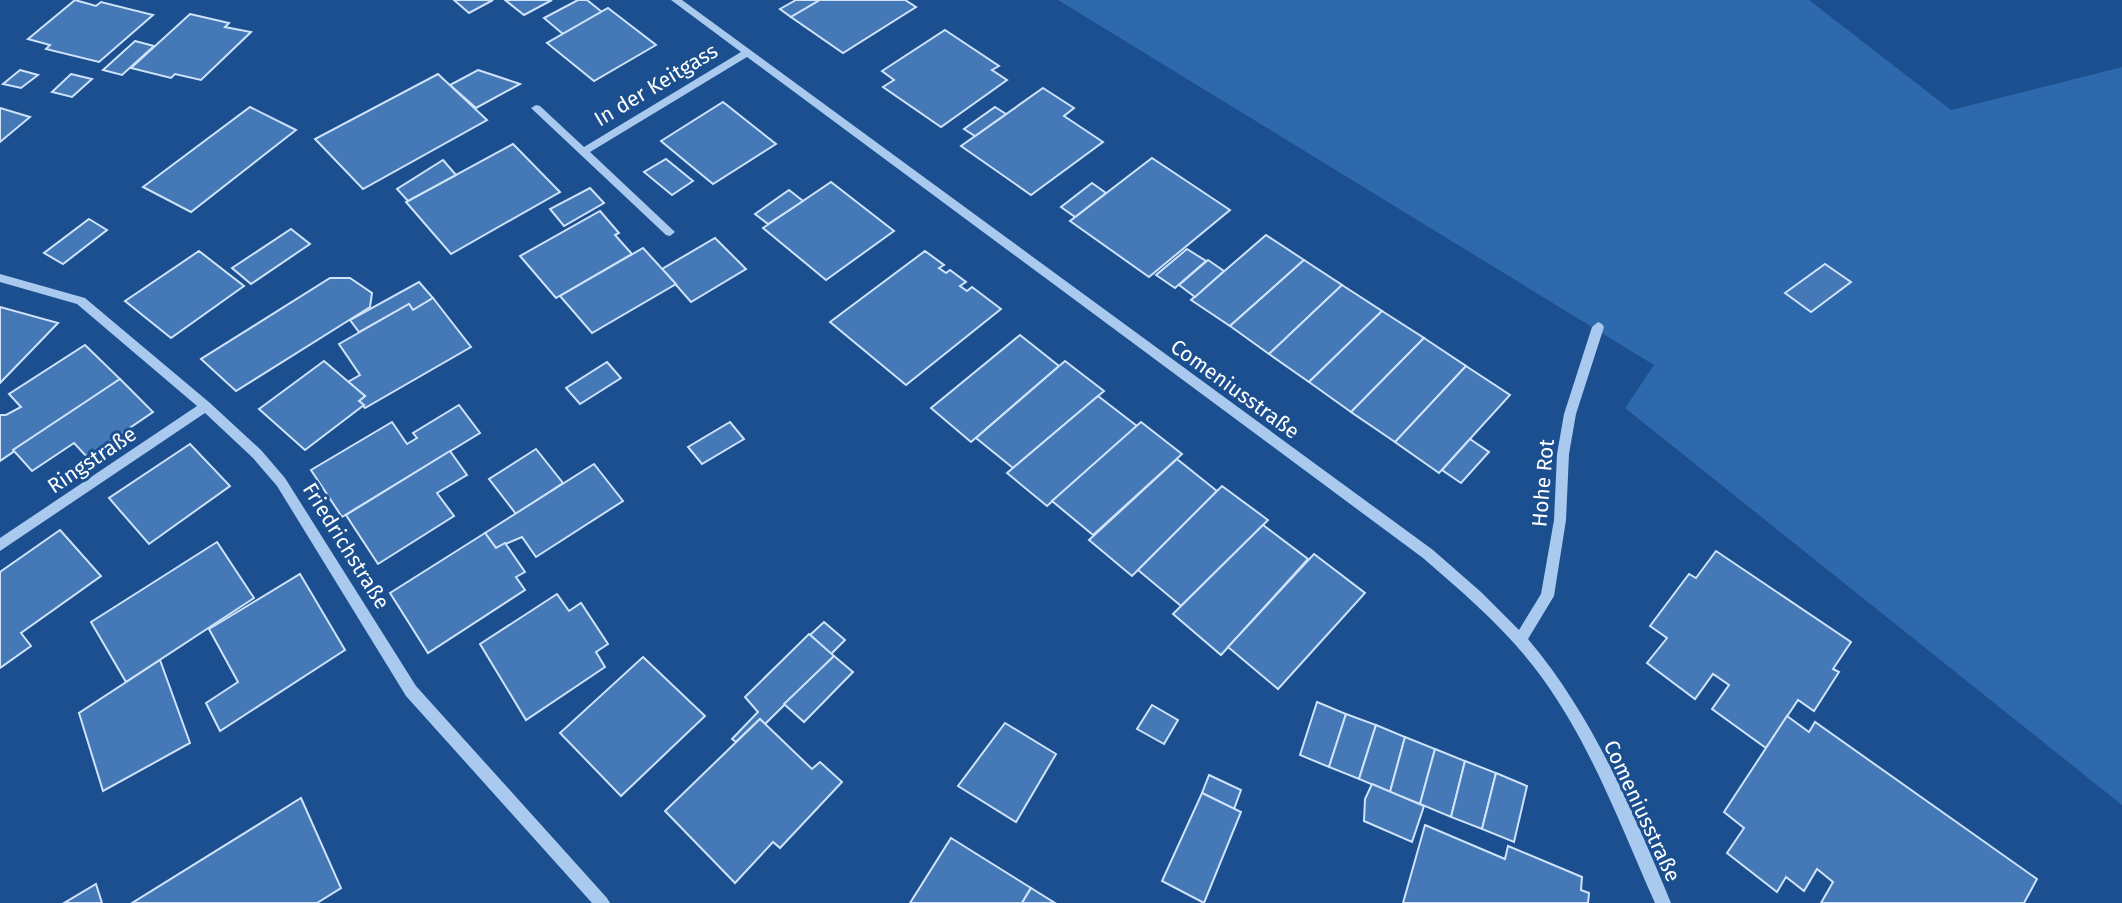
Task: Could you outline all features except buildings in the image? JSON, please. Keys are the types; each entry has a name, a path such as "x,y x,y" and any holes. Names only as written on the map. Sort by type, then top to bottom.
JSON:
{"street":[{"name":"Comeniusstraße","path":"677,0 1428,554 1478,596 1548,674 1571,710 1595,755 1663,903"},
{"name":"In der Keitgass","path":"584,151 747,53"},
{"name":"In der Keitgass","path":"536,108 670,232"},
{"name":"Friedrichstraße","path":"0,278 81,301 206,406 257,454 281,482 411,691 602,903"},
{"name":"Hohe Rot","path":"1520,640 1547,596 1560,520 1563,454 1570,414 1598,327"},
{"name":"Ringstraße","path":"0,545 206,406"}],"shaded area":[{"path":"1058,0 1809,0 1951,110 2122,67 2122,805 1625,408 1654,365"}]}
